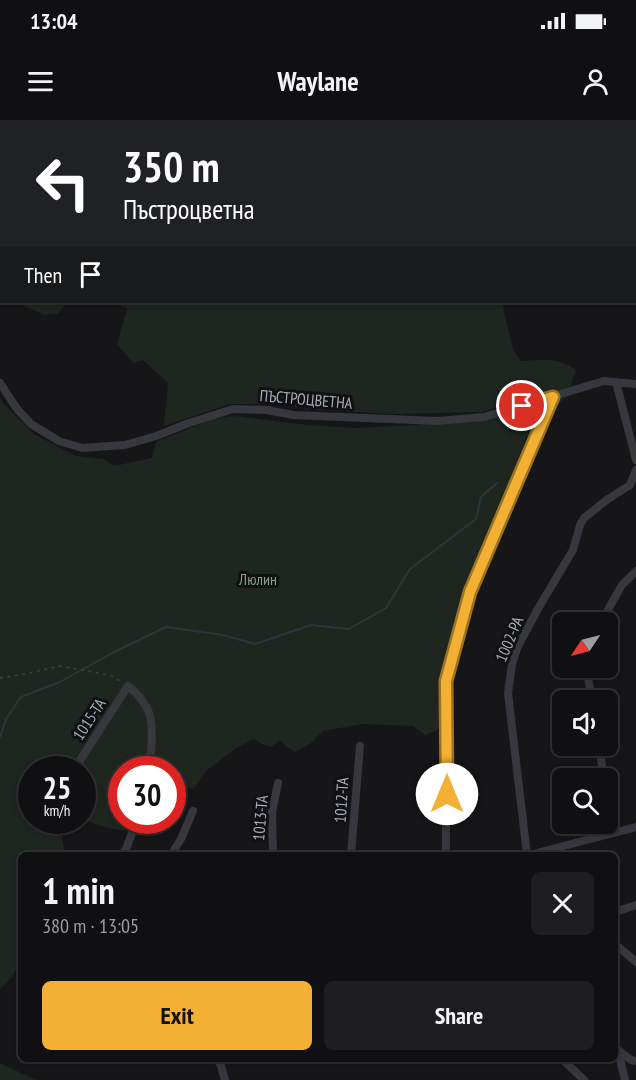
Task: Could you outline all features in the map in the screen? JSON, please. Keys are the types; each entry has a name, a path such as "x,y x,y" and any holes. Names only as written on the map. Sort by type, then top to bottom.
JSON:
{"street":[{"name":"ПЪСТРОЦВЕТНА","path":"0,383 17,409 31,424 59,441 82,448 125,445 233,409 267,410 293,415 437,421 484,417 604,381 636,384"},
{"path":"616,382 636,460"},
{"path":"446,852 446,681 470,592 553,397"},
{"name":"1002-РА","path":"528,852 508,693 512,664 518,646 573,550 580,525 608,499 630,485 636,470"},
{"path":"606,612 621,585 636,571"},
{"path":"128,686 148,709 151,725 150,756"},
{"name":"1015-ТА","path":"83,756 128,686"},
{"name":"1012-ТА","path":"351,852 360,746"},
{"name":"1013-ТА","path":"273,852 272,812 279,783"},
{"path":"173,852 193,811"},
{"path":"618,832 636,827"},
{"path":"123,852 131,834"},
{"path":"540,852 609,834"},
{"path":"618,911 636,904"},
{"path":"618,947 636,962"},
{"path":"618,1050 636,1061"},
{"path":"618,1053 625,1080"},
{"path":"219,1062 225,1080"},
{"path":"565,1062 584,1080"}],"path":[{"path":"0,678 60,666 103,674 128,686"}],"green space":[{"path":"18,303 66,303 58,314 44,315"},
{"path":"118,303 502,303 513,350 521,361 557,361 576,371 569,389 482,412 397,414 317,410 270,404 230,404 164,426 168,383 143,360 133,363 117,344 127,309"},
{"name":"Люлин","path":"0,397 3,403 34,434 76,456 104,459 114,466 152,458 156,442 213,419 234,416 355,428 475,422 566,397 526,438 507,491 501,520 474,568 460,612 453,678 443,701 443,715 438,730 425,735 413,726 362,724 323,731 311,743 295,752 280,740 271,747 254,739 235,749 206,771 194,789 186,788 186,756 108,756 108,828 96,824 96,756 18,756 18,834 62,834 65,852 18,852 18,965 12,977 0,989"},
{"path":"0,1063 36,1080 0,1080"}],"waterway":[{"path":"0,737 6,719 21,697 60,682 166,627 223,635 255,644 311,625 349,629 386,608 410,569 476,519 481,497 497,483"}],"route":[{"path":"447,794 446,681 470,592 553,397 522,406"}]}
